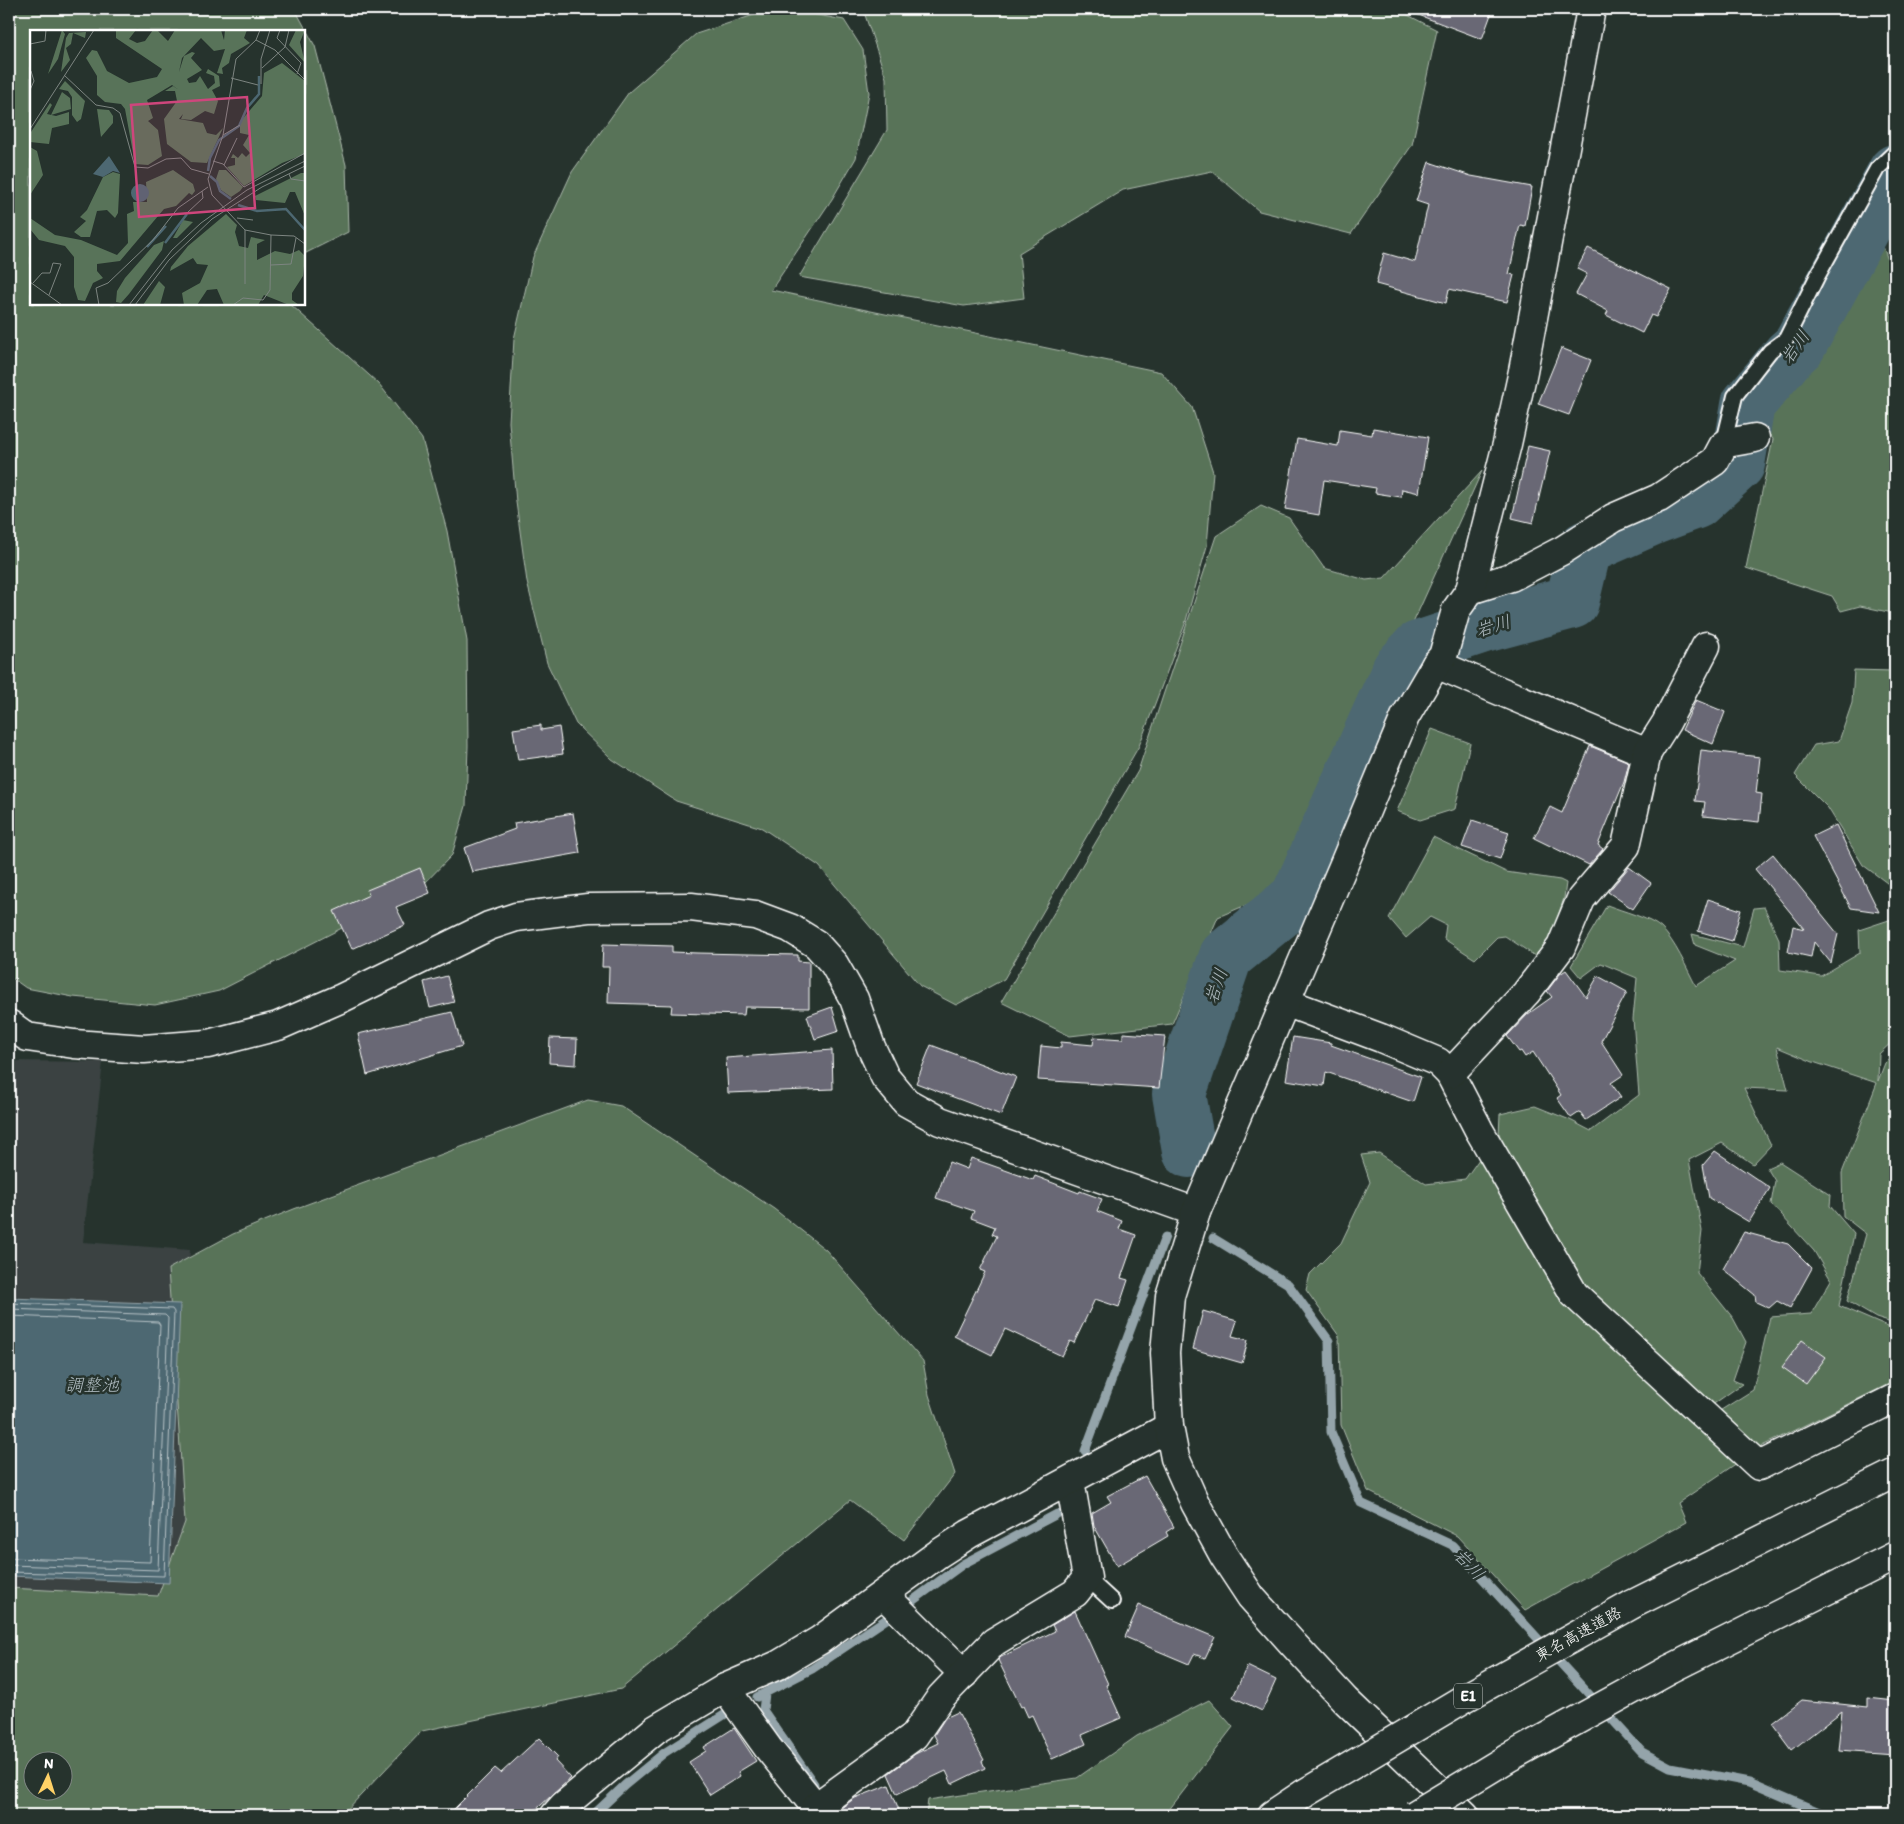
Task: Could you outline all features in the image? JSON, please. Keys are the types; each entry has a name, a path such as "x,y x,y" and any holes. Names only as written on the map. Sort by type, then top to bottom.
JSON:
{"main road":[{"path":"1465,1815 1345,1700 1252,1597 1224,1556 1195,1504 1175,1458 1169,1427 1165,1353 1170,1296 1196,1212 1405,718 1440,660 1463,600 1507,444 1521,380 1590,9"},
{"path":"1463,600 1563,550 1614,518 1660,498 1715,461 1725,444 1756,438"},
{"path":"1450,1074 1532,985 1561,947 1581,898 1626,846 1647,753 1666,723 1706,646"},
{"path":"1440,660 1647,753"},
{"path":"15,1032 74,1044 144,1049 208,1044 278,1026 342,998 488,926 516,917 588,908 691,907 755,915 790,928 816,944 834,964 854,999 871,1047 885,1077 906,1102 940,1121 1196,1212"},
{"path":"1285,1002 1381,1038 1438,1062 1450,1074 1479,1130 1574,1294 1759,1466 1895,1398"},
{"path":"556,1815 563,1806 656,1729 725,1688 778,1665 820,1640 938,1554 969,1534 1169,1427"},
{"name":"東名高速道路","path":"1272,1815 1305,1793 1465,1698 1632,1604 1895,1473"},
{"path":"725,1688 768,1748 819,1811 914,1736 942,1697 994,1642 1075,1593 1087,1578 1070,1481"},
{"path":"1414,1815 1508,1758 1670,1669 1895,1556"},
{"path":"884,1595 964,1674"}],"lane":[{"path":"1725,444 1735,396 1770,351 1786,339 1817,277 1877,169 1895,152"},
{"path":"1087,1578 1112,1601"}],"shaded area":[{"path":"9,1054 14,1061 103,1062 83,1242 190,1250 183,1345 187,1616 9,1609"}],"green space":[{"path":"9,9 295,9 315,46 346,165 348,232 305,254 305,30 30,30 30,305 291,305 379,384 422,439 447,531 467,641 468,746 466,806 452,855 420,888 219,991 155,1005 73,997 26,988 9,976"},
{"path":"863,9 1396,9 1437,30 1412,145 1351,234 1259,211 1212,171 1123,190 1019,253 1024,298 964,306 799,277 887,130 886,78"},
{"path":"769,10 807,13 844,20 863,50 869,93 856,158 832,199 771,290 1161,372 1192,407 1213,472 1207,546 1185,624 1139,746 1004,979 956,1005 920,986 819,866 762,828 676,801 612,759 576,724 547,663 527,582 516,502 509,422 514,339 533,257 572,172 629,92 696,34"},
{"path":"1877,230 1895,279 1895,903 1891,886 1863,865 1828,808 1795,775 1814,745 1839,741 1852,703 1854,670 1893,671 1893,613 1860,606 1841,611 1832,596 1746,568 1773,439 1759,422 1765,402 1815,347"},
{"path":"1482,471 1409,632 1279,891 1218,917 1172,1024 1070,1036 1001,1002 1138,771 1216,536 1261,506 1289,518 1324,568 1366,580 1384,578"},
{"path":"1432,729 1470,743 1455,809 1420,820 1397,811"},
{"path":"1433,837 1506,872 1560,880 1566,883 1564,898 1552,935 1535,956 1505,936 1497,937 1475,959 1444,939 1446,925 1430,917 1406,938 1389,918"},
{"path":"1607,905 1643,918 1661,928 1676,948 1696,986 1735,961 1695,945 1692,934 1743,947 1754,908 1764,907 1779,939 1780,970 1821,976 1860,953 1859,930 1895,918 1895,1039 1879,1054 1878,1081 1885,1063 1895,1053 1895,1324 1876,1318 1847,1301 1866,1234 1843,1216 1842,1173 1877,1083 1813,1062 1777,1047 1788,1090 1744,1088 1771,1145 1753,1164 1722,1143 1689,1160 1702,1231 1697,1273 1733,1318 1746,1342 1733,1380 1742,1384 1708,1408 1581,1286 1502,1146 1499,1135 1500,1114 1535,1106 1591,1131 1639,1095 1633,1019 1637,978 1601,963 1581,978 1571,966"},
{"path":"588,1100 621,1106 774,1209 826,1250 923,1361 929,1395 955,1474 904,1540 850,1500 621,1689 422,1731 342,1815 9,1815 9,1588 158,1596 185,1522 168,1269 233,1234 294,1209"},
{"path":"1379,1153 1426,1184 1465,1179 1482,1155 1553,1287 1737,1463 1678,1503 1686,1522 1525,1610 1457,1536 1368,1491 1341,1425 1339,1336 1306,1290 1310,1274 1341,1243 1370,1182 1361,1155"},
{"path":"1780,1162 1831,1195 1830,1206 1854,1234 1839,1306 1895,1330 1895,1381 1758,1448 1718,1412 1753,1390 1770,1317 1811,1314 1831,1280 1814,1251 1771,1204 1775,1181 1767,1168"},
{"path":"1209,1700 1233,1727 1165,1815 926,1815 928,1800 1077,1778 1137,1736"}],"water":[{"name":"調整池","path":"9,1298 180,1304 169,1583 9,1576"}],"building":[{"path":"1408,9 1493,9 1482,39 1408,11"},
{"path":"1429,162 1471,176 1532,187 1525,226 1520,225 1509,274 1514,275 1507,302 1449,289 1446,303 1376,284 1384,253 1415,262 1428,205 1416,201"},
{"path":"1588,248 1671,289 1656,317 1651,315 1642,333 1606,315 1608,311 1576,294 1587,274 1577,269"},
{"path":"1561,348 1591,360 1569,415 1538,404"},
{"path":"1373,428 1428,437 1419,493 1402,489 1401,497 1375,493 1376,488 1324,480 1319,515 1285,509 1297,439 1338,446 1340,430 1372,435"},
{"path":"1528,446 1550,451 1533,523 1512,518"},
{"path":"1696,700 1725,712 1713,744 1682,730"},
{"path":"541,725 541,730 559,727 563,754 518,760 513,729"},
{"path":"1590,746 1629,762 1624,782 1598,845 1603,849 1589,865 1534,838 1550,807 1562,813"},
{"path":"1701,750 1760,757 1756,793 1762,794 1759,822 1703,816 1705,802 1695,801"},
{"path":"573,813 580,853 472,872 464,848 515,829 514,823"},
{"path":"1472,820 1509,832 1500,859 1462,847"},
{"path":"1836,825 1879,912 1851,908 1813,836"},
{"path":"1773,854 1838,934 1831,963 1814,942 1811,957 1788,952 1793,926 1804,929 1755,869"},
{"path":"1629,867 1651,883 1633,909 1608,892"},
{"path":"420,868 430,893 396,907 405,925 352,949 334,911 369,895 367,890"},
{"path":"1708,899 1741,910 1732,941 1698,931"},
{"path":"603,944 672,946 672,952 798,955 798,961 809,962 809,1008 745,1007 744,1015 671,1013 672,1005 608,1003 609,967 602,967"},
{"path":"1566,970 1586,997 1598,976 1627,992 1601,1041 1623,1075 1611,1083 1621,1097 1586,1120 1580,1112 1571,1118 1557,1098 1561,1095 1533,1052 1525,1057 1507,1036 1528,1014 1552,997 1547,991 1560,974"},
{"path":"447,976 454,1002 430,1008 424,982"},
{"path":"832,1007 839,1031 815,1039 807,1016"},
{"path":"452,1012 462,1046 367,1075 358,1034"},
{"path":"1123,1033 1165,1036 1159,1088 1038,1080 1041,1046 1061,1048 1061,1042 1093,1045 1094,1037 1123,1039"},
{"path":"1293,1037 1331,1043 1331,1045 1421,1077 1413,1102 1326,1072 1324,1086 1286,1080"},
{"path":"550,1038 577,1039 576,1065 549,1063"},
{"path":"931,1045 1016,1077 1001,1115 916,1083"},
{"path":"832,1050 833,1089 728,1093 726,1058"},
{"path":"1715,1151 1770,1188 1749,1222 1709,1198 1703,1165"},
{"path":"971,1158 1033,1180 1035,1176 1079,1193 1080,1191 1102,1199 1097,1211 1122,1221 1119,1229 1136,1235 1121,1278 1128,1280 1119,1307 1095,1299 1074,1343 1070,1341 1062,1356 1005,1329 992,1355 954,1336 985,1272 980,1270 997,1236 992,1234 995,1227 971,1218 974,1211 936,1198 949,1162 967,1169"},
{"path":"1744,1232 1788,1244 1812,1268 1790,1308 1777,1301 1769,1308 1756,1302 1755,1295 1723,1269"},
{"path":"1203,1311 1237,1321 1232,1336 1248,1340 1242,1363 1193,1349"},
{"path":"1802,1340 1826,1357 1806,1384 1782,1367"},
{"path":"1145,1476 1174,1527 1166,1532 1168,1536 1117,1566 1094,1526 1092,1513 1111,1502 1107,1496"},
{"path":"1139,1605 1215,1637 1205,1658 1194,1654 1189,1664 1125,1637"},
{"path":"1075,1611 1121,1718 1082,1735 1086,1744 1052,1759 1032,1715 1028,1717 1023,1706 1021,1707 998,1660 1055,1631 1052,1625"},
{"path":"1247,1666 1276,1680 1262,1711 1233,1697"},
{"path":"1868,1698 1895,1701 1895,1754 1838,1750 1842,1711 1792,1750 1772,1723 1802,1700 1868,1707"},
{"path":"958,1712 984,1760 982,1761 985,1768 952,1784 946,1771 897,1794 888,1774 915,1754 938,1743 934,1735 945,1718"},
{"path":"734,1728 756,1761 738,1772 740,1776 710,1795 689,1762 706,1751 704,1747"},
{"path":"539,1738 558,1757 555,1761 571,1778 530,1815 448,1815 495,1768 501,1773"},
{"path":"889,1785 901,1815 837,1815 837,1811 855,1798"}],"waterway":[{"name":"岩川","path":"1189,1151 1179,1094 1226,956 1297,898 1399,669 1418,648 1484,626 1572,602 1585,548 1653,518 1696,502 1738,464 1748,404 1789,355 1799,346 1895,171"},
{"path":"1085,1451 1165,1237"},
{"name":"岩川","path":"1213,1238 1288,1284 1329,1341 1331,1432 1361,1503 1452,1545 1642,1752 1670,1767 1749,1782 1826,1815"},
{"path":"908,1604 963,1564 1057,1514"},
{"path":"757,1697 812,1669 888,1618"},
{"path":"765,1694 763,1710 814,1784"},
{"path":"593,1815 625,1785 664,1753 724,1715"}]}
